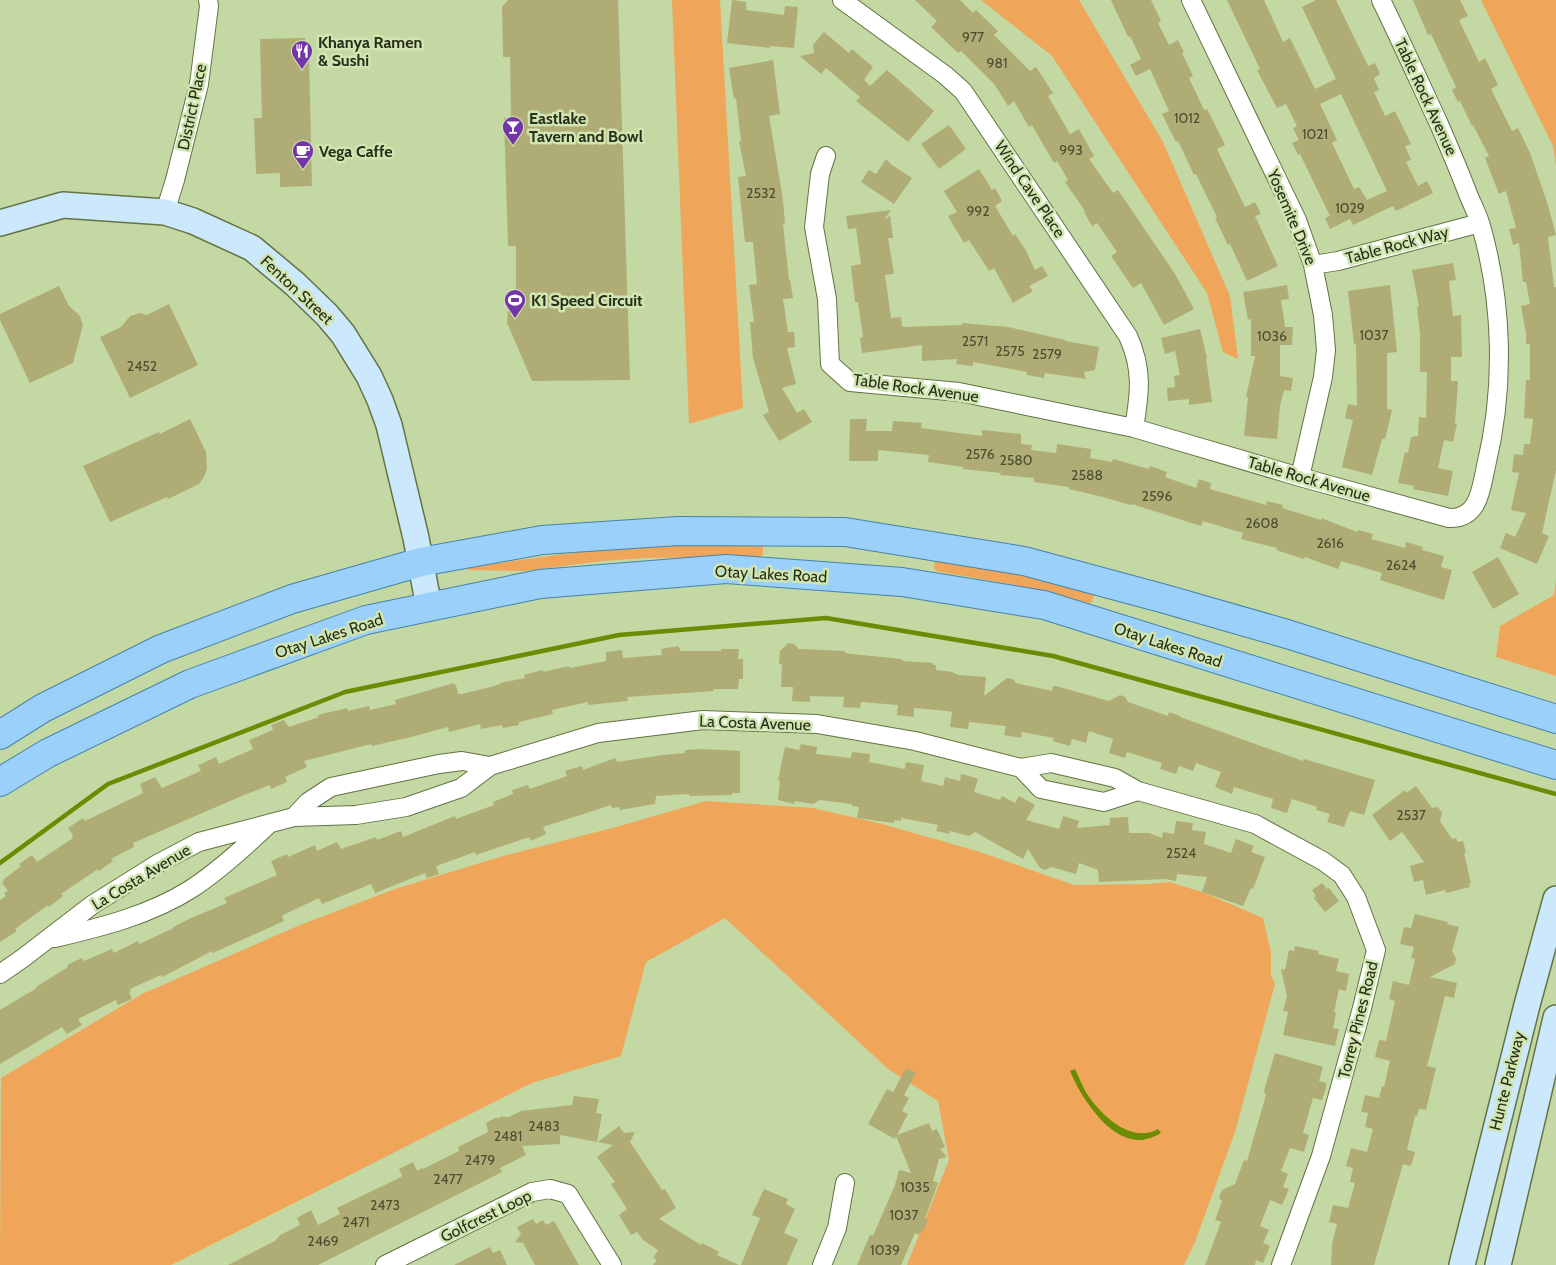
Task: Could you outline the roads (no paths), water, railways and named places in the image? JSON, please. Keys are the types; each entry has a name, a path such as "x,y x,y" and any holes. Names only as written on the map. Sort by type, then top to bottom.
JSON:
{"main road":[{"path":"0,735 43,708 161,649 292,599 421,562 542,540 678,531 845,532 1024,561 1287,634 1556,719"},
{"name":"Otay Lakes Road","path":"0,782 48,752 190,684 366,620 540,584 726,569 902,582 1044,605 1556,765"}],"street":[{"name":"District Place","path":"165,212 199,84 209,6 208,0"},
{"name":"Wind Cave Place","path":"842,0 945,74 962,91 988,127 1128,336 1139,373 1140,394 1134,428"},
{"name":"Yosemite Drive","path":"1190,0 1297,220 1314,266 1324,316 1326,350 1323,376 1300,478"},
{"name":"Table Rock Avenue","path":"826,156 820,174 814,227 827,298 830,364 850,382 959,392 1134,428 1300,478 1449,518 1457,518 1474,508 1480,493 1489,456 1499,374 1496,309 1487,252 1480,223 1448,144 1381,0"},
{"name":"Fenton Street","path":"0,223 64,205 165,212 194,221 252,248 311,299 343,334 369,376 380,400 388,425 421,562 429,607"},
{"name":"Table Rock Way","path":"1314,266 1480,223"},
{"name":"La Costa Avenue","path":"0,974 92,906 159,863 199,842 294,816 356,815 406,807 461,788 490,766 598,733 703,720 816,724 915,741 1021,768 1051,763 1115,778 1138,791 1255,824"},
{"name":"La Costa Avenue","path":"294,816 308,802 331,787 439,764 462,761 490,766"},
{"path":"1021,768 1041,789 1104,802 1138,791"},
{"name":"La Costa Avenue","path":"47,940 119,922 190,890 237,854 272,822"},
{"name":"Torrey Pines Road","path":"1255,824 1323,861 1342,875 1356,897 1376,950 1360,1016 1321,1156 1281,1265"},
{"name":"Hunte Parkway","path":"1462,1265 1527,1004 1556,899"},
{"name":"Hunte Parkway","path":"1498,1265 1556,1018"},
{"path":"822,1265 837,1228 845,1184"},
{"name":"Golfcrest Loop","path":"385,1265 532,1192 550,1189 568,1194 612,1265"}],"waterway":[{"path":"0,863 108,784 345,692 619,635 826,618 1053,656 1556,794"}],"place":[{"name":"Khanya Ramen & Sushi","path":"302,70"},
{"name":"Eastlake Tavern and Bowl","path":"513,146"},
{"name":"Vega Caffe","path":"303,170"},
{"name":"K1 Speed Circuit","path":"515,319"}]}
